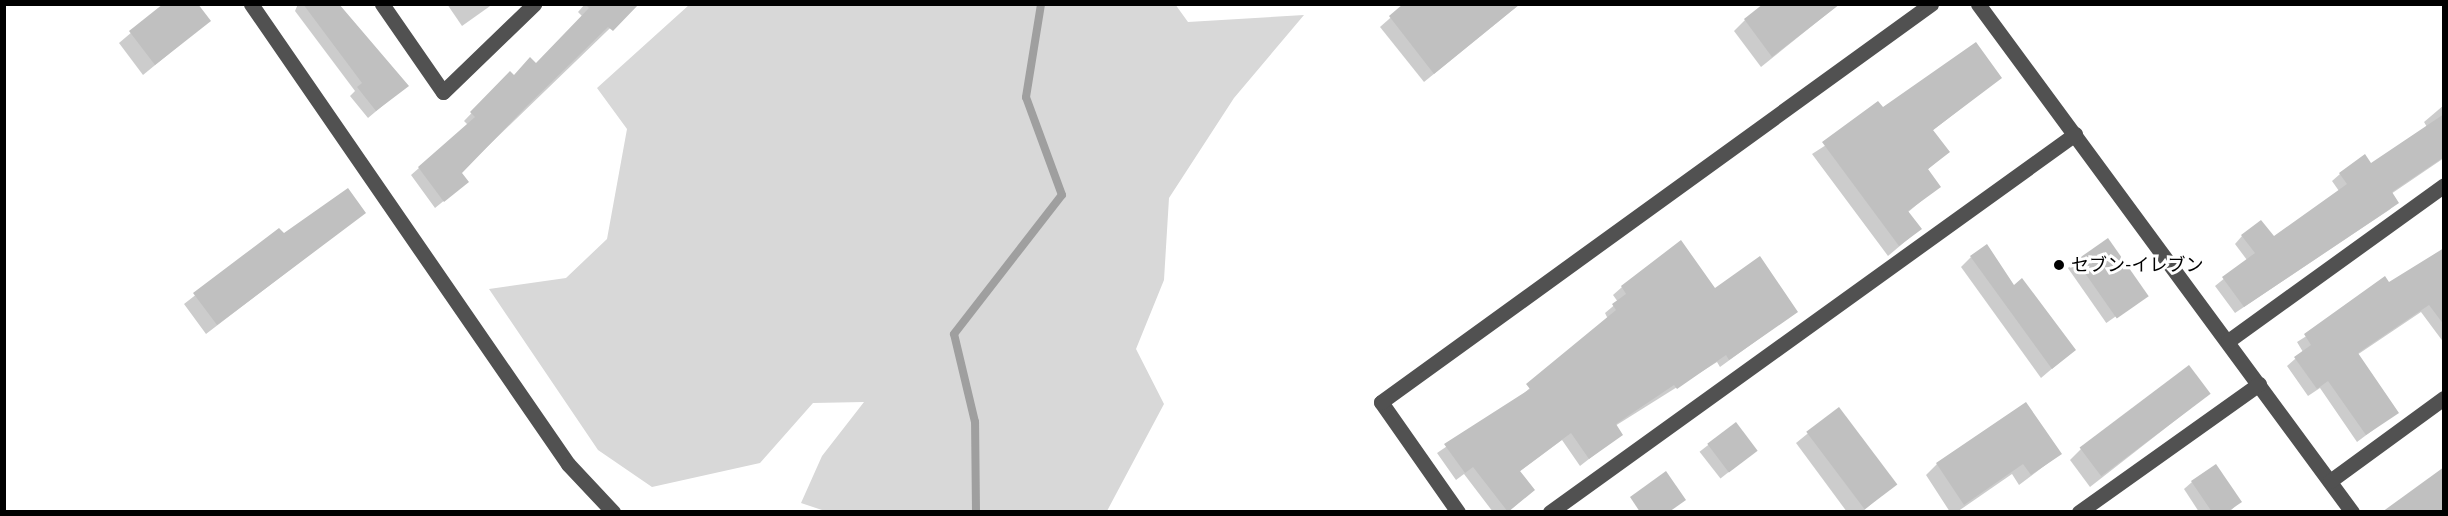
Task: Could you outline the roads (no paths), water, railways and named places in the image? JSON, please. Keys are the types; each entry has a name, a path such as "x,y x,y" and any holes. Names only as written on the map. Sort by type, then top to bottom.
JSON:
{"street":[{"path":"251,4 568,464 613,512"},
{"path":"382,4 443,92 534,4"},
{"path":"1458,512 1381,402 1931,4"},
{"path":"1978,4 2352,512"},
{"path":"1550,512 2074,134"},
{"path":"2228,341 2444,185"},
{"path":"2079,512 2259,384"},
{"path":"2330,481 2444,398"}],"waterway":[{"path":"976,512 975,422 954,334 1062,195 1026,97 1041,4"}],"place":[{"name":"セブン-イレブン","path":"2059,265"}]}
